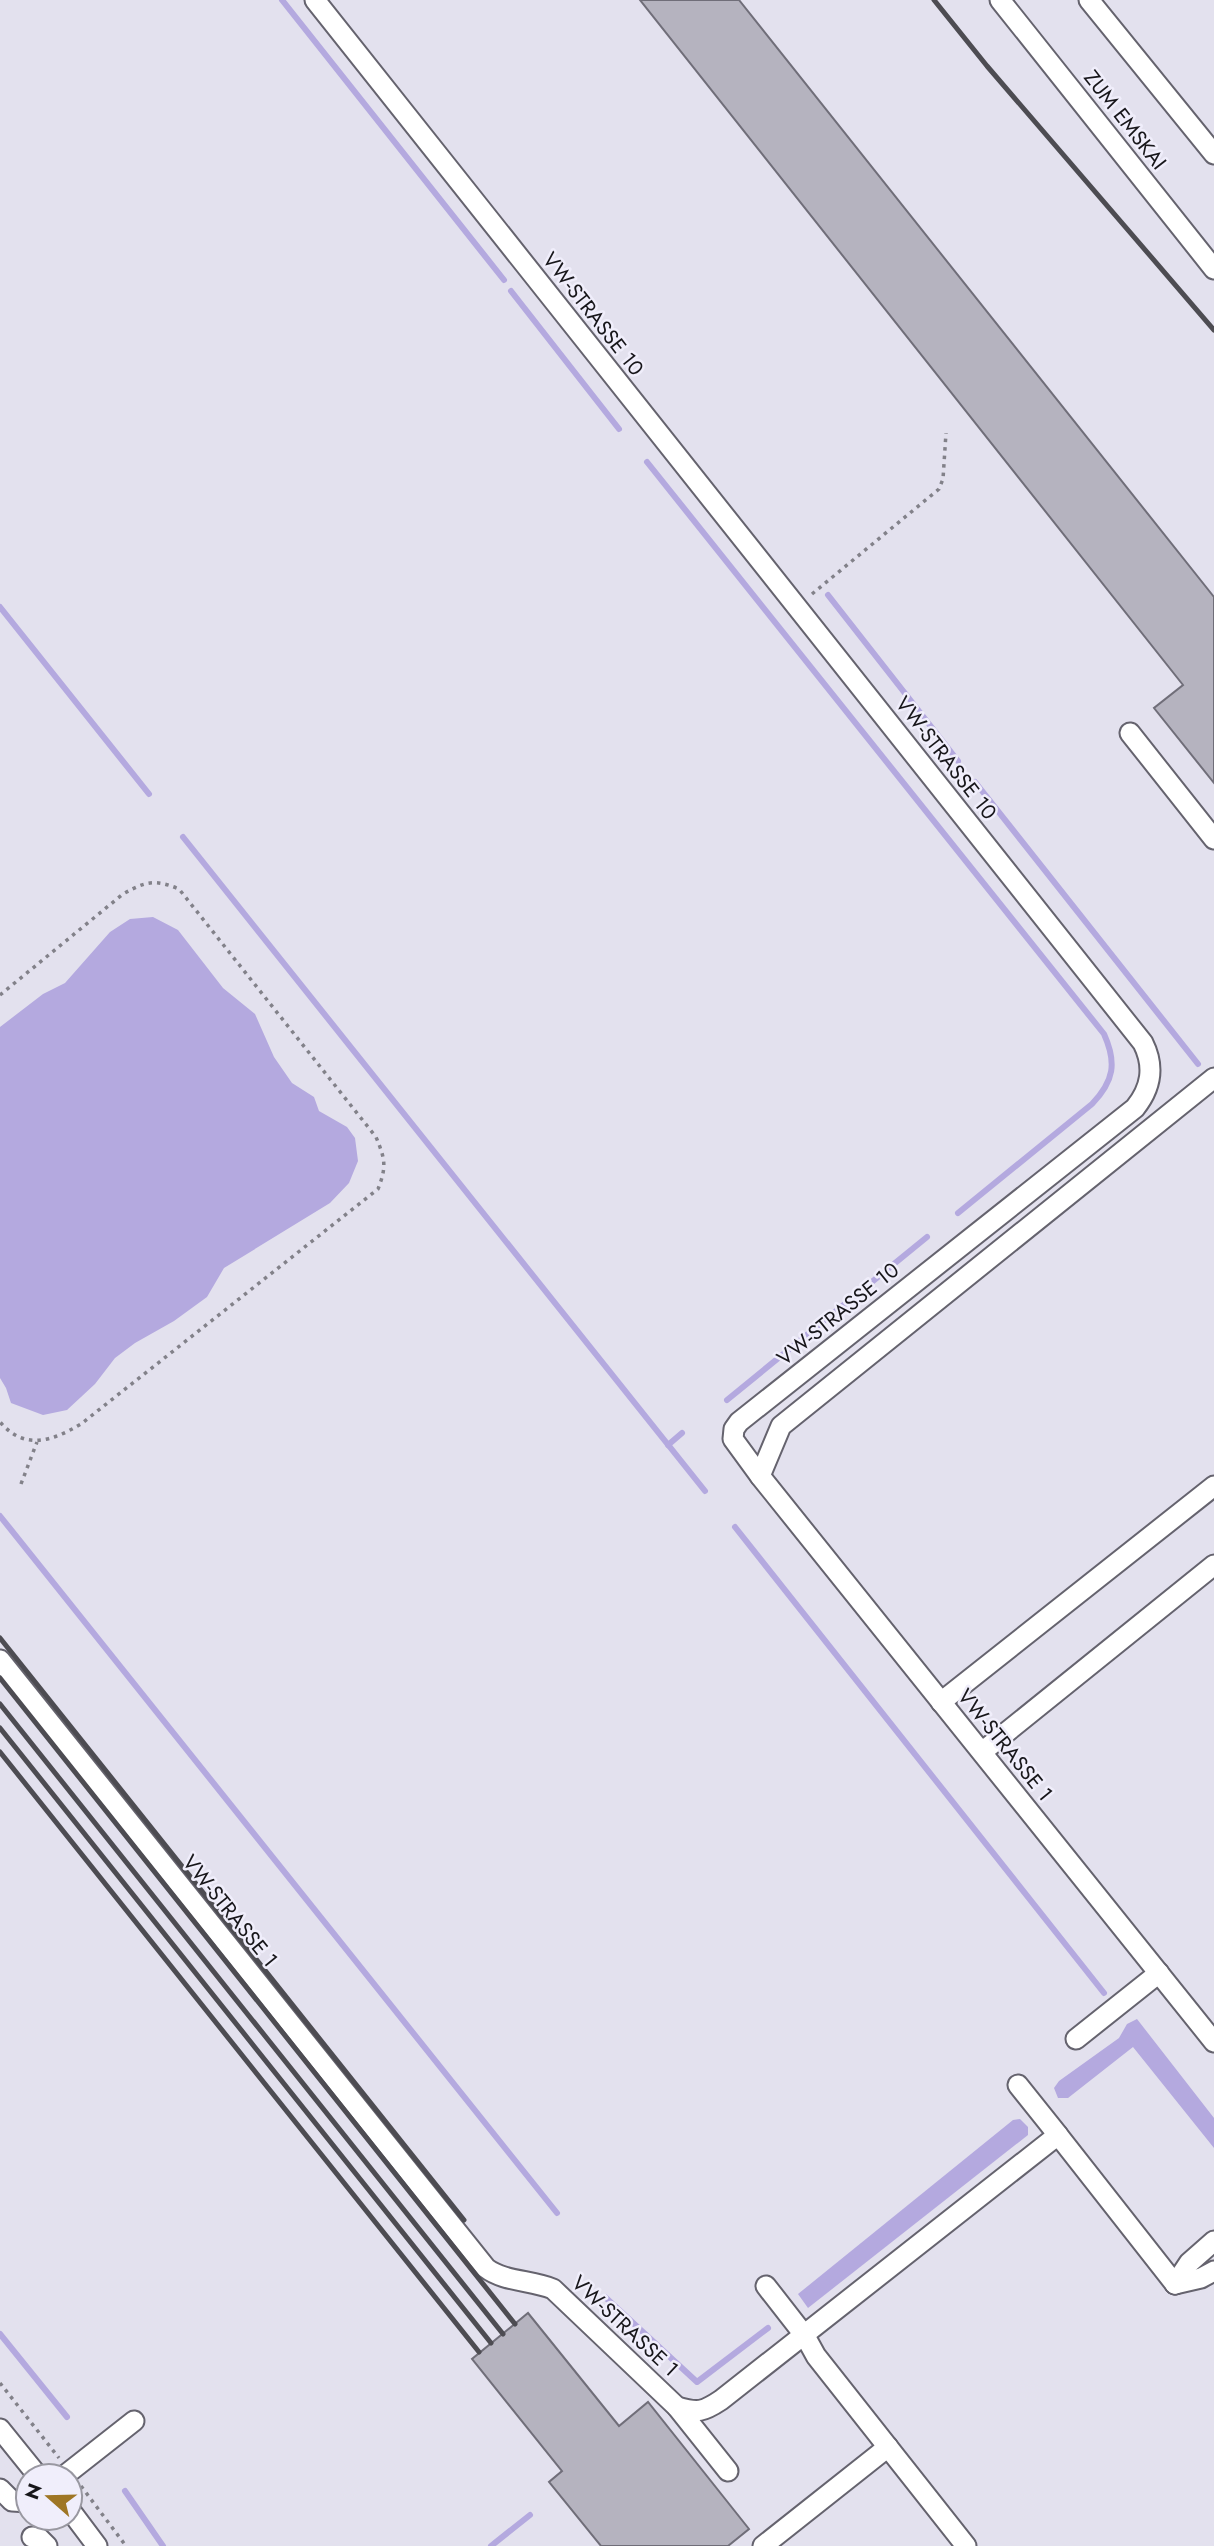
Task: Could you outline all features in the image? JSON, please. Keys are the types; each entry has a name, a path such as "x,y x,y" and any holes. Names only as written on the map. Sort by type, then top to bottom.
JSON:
{"street":[{"name":"VW-STRASSE 10","path":"315,0 1143,1043 1150,1062 1150,1074 1143,1098 1135,1108 739,1422 734,1429 733,1439 760,1476"},
{"path":"1089,0 1214,154"},
{"name":"ZUM EMSKAI","path":"1009,3 1214,269"},
{"path":"1130,733 1214,839"},
{"path":"760,1476 781,1426 1214,1078"},
{"name":"VW-STRASSE 1","path":"760,1476 1214,2042"},
{"path":"942,1702 1214,1486"},
{"path":"982,1752 1214,1565"},
{"name":"VW-STRASSE 1","path":"0,1660 486,2268 500,2276 553,2289 677,2407 694,2412 708,2409 805,2336 1058,2135"},
{"path":"1076,2039 1159,1973"},
{"path":"1018,2085 1175,2284"},
{"path":"1175,2284 1189,2263 1214,2241"},
{"path":"1175,2284 1194,2281 1214,2271"},
{"path":"766,2286 805,2336 816,2356 966,2546"},
{"path":"677,2407 728,2471"},
{"path":"82,2462 134,2421"},
{"path":"0,2429 27,2462"},
{"path":"763,2546 888,2447"},
{"path":"0,2489 14,2501"},
{"path":"84,2529 97,2546"}],"path":[{"path":"796,607 939,489 943,479 946,433"},
{"path":"0,995 123,894 140,884 160,881 179,890 376,1137 384,1156 385,1172 378,1188 81,1424 62,1436 37,1442 21,1438 7,1430 0,1422"},
{"path":"21,1484 37,1442"}],"shaded area":[{"path":"153,917 178,930 223,988 255,1014 274,1057 292,1083 314,1097 319,1111 347,1127 355,1138 358,1161 349,1183 330,1203 224,1268 207,1297 115,1358 95,1384 67,1410 43,1415 11,1403 0,1378 0,1027 43,994 65,983 110,932 130,919"},
{"path":"1137,2019 1214,2118 1214,2148 1133,2047 1068,2098 1058,2098 1054,2088 1059,2081 1119,2038 1127,2024"},
{"path":"1020,2119 1028,2127 1028,2135 808,2308 798,2294 1013,2120"}],"building":[{"path":"640,0 739,0 1214,597 1214,783 1154,708 1183,685"},
{"path":"528,2313 619,2426 648,2402 749,2529 728,2546 601,2546 549,2482 562,2471 472,2359"}],"waterway":[{"path":"282,0 504,280"},
{"path":"511,291 619,429"},
{"path":"647,462 1104,1034 1112,1063 1109,1079 1099,1096 958,1213"},
{"path":"828,595 958,761"},
{"path":"0,607 149,794"},
{"path":"975,782 1198,1064"},
{"path":"183,837 705,1491"},
{"path":"727,1400 927,1237"},
{"path":"668,1445 682,1433"},
{"path":"0,1516 557,2213"},
{"path":"735,1527 1104,1993"},
{"path":"605,2297 697,2382 768,2328"},
{"path":"0,2334 67,2417"},
{"path":"125,2491 163,2546"},
{"path":"491,2546 530,2515"}],"railway":[{"path":"934,0 987,66 1214,330"},
{"path":"0,1638 464,2220"},
{"path":"0,1678 515,2324"},
{"path":"0,1704 503,2334"},
{"path":"0,1728 491,2343"},
{"path":"0,1752 479,2352"}]}
